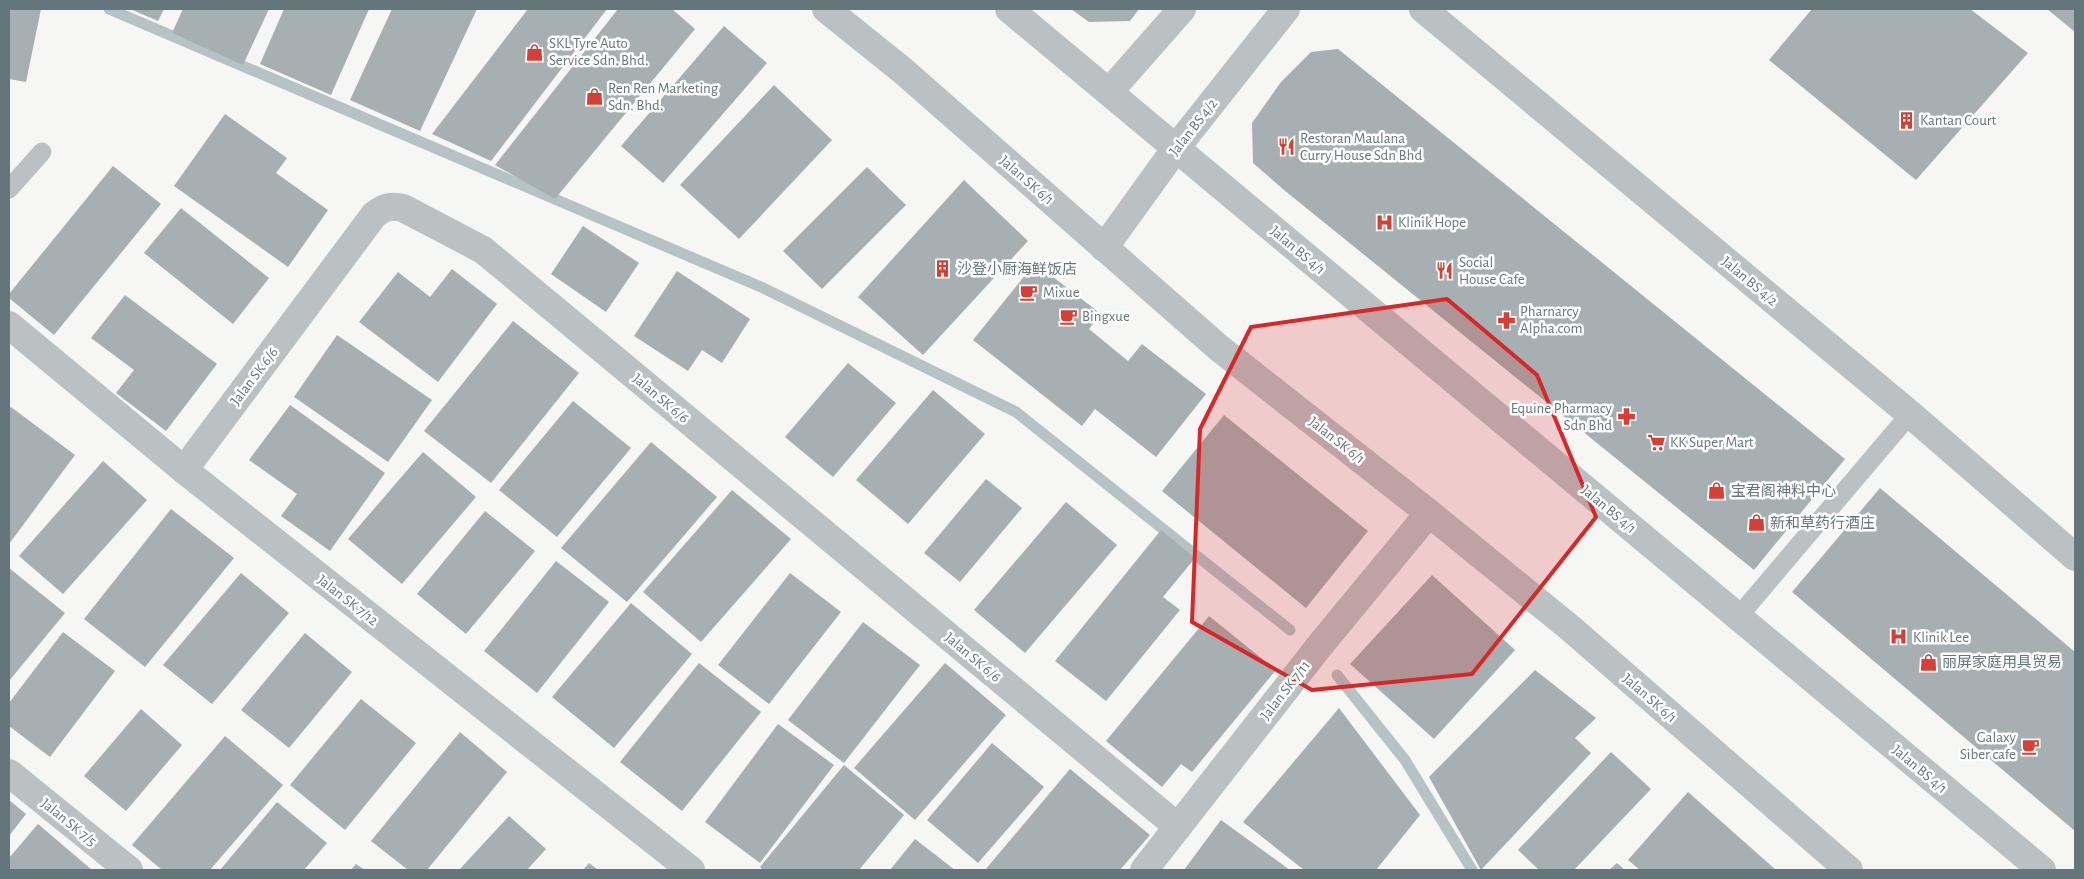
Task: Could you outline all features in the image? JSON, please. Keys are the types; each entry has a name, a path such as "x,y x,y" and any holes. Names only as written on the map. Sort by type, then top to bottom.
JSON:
{"street":[{"name":"Jalan SK 6/1","path":"826,9 902,70 1219,348 1430,513 1568,627 1849,870"},
{"path":"1009,9 1109,92 1182,9"},
{"name":"Jalan BS 4/2","path":"1104,248 1176,148 1286,9"},
{"name":"Jalan BS 4/2","path":"1423,9 1910,414 2075,557"},
{"name":"Jalan BS 4/1","path":"1109,92 2042,870"},
{"name":"Jalan SK 6/6","path":"184,470 374,215 382,208 393,206 403,208 484,250 1178,827"},
{"name":"Jalan SK 7/12","path":"9,325 184,470 691,870"},
{"name":"Jalan SK 7/11","path":"1144,870 1322,644 1430,513"},
{"name":"Jalan SK 7/5","path":"9,773 129,870"}],"lane":[{"path":"9,189 42,152"},
{"path":"1738,617 1910,414"}],"highlighted area":[{"path":"1447,299 1537,375 1596,517 1472,674 1312,690 1192,622 1200,429 1251,327"}],"building":[{"path":"9,9 41,9 26,82 9,79"},
{"path":"130,9 164,9 158,21"},
{"path":"183,9 269,9 243,65 172,33"},
{"path":"284,9 369,9 331,95 260,64"},
{"path":"392,9 477,9 420,131 350,100"},
{"name":"SKL Tyre Auto Service Sdn. Bhd.","path":"528,9 607,9 491,161 432,134"},
{"name":"Ren Ren Marketing Sdn. Bhd.","path":"618,9 672,9 695,29 555,199 495,165"},
{"path":"1071,9 1139,9 1130,21 1089,22"},
{"name":"Kantan Court","path":"1812,9 1970,9 2028,53 1916,180 1769,60"},
{"path":"2047,9 2075,9 2075,32"},
{"path":"724,26 767,63 663,183 621,146"},
{"path":"1338,49 1845,459 1754,570 1253,163 1252,123 1281,82 1311,52"},
{"path":"774,85 832,140 739,239 680,185"},
{"path":"225,114 287,158 276,173 328,210 288,267 174,186"},
{"path":"113,166 161,204 54,335 9,298 9,294"},
{"path":"867,167 906,205 822,289 783,251"},
{"name":"沙登小厨海鲜饭店","path":"964,180 1028,241 923,355 858,297"},
{"path":"181,208 269,278 233,324 144,253"},
{"path":"583,226 639,263 606,312 551,274"},
{"path":"1035,263 1101,314 1089,329 1128,361 1142,344 1206,394 1156,457 1095,409 1082,426 973,340"},
{"path":"452,269 497,304 438,382 359,322 398,272 430,297"},
{"path":"677,271 750,319 722,363 702,350 688,371 634,336"},
{"path":"125,295 217,364 166,431 116,393 134,370 91,338"},
{"path":"513,321 579,373 491,483 424,431"},
{"path":"337,335 432,400 388,462 294,397"},
{"path":"848,363 896,403 833,477 785,437"},
{"path":"933,390 985,434 908,524 856,480"},
{"path":"573,401 631,448 557,537 499,490"},
{"path":"290,405 385,473 330,551 281,516 297,494 249,460"},
{"path":"11,407 75,455 9,544 9,409"},
{"path":"1224,415 1368,531 1306,608 1162,491"},
{"path":"651,442 717,497 627,602 561,548"},
{"path":"423,452 476,497 402,584 348,539"},
{"path":"103,461 147,500 63,594 19,556"},
{"path":"986,479 1022,508 960,582 924,553"},
{"path":"1880,488 2075,652 2075,831 1792,592"},
{"path":"732,490 791,539 701,642 643,592"},
{"path":"1066,502 1117,545 1025,653 974,610"},
{"path":"171,509 234,558 145,667 84,619"},
{"path":"485,511 535,551 466,634 417,594"},
{"path":"1161,530 1195,558 1163,597 1180,610 1106,701 1055,661"},
{"path":"556,561 609,602 537,693 484,651"},
{"path":"9,568 65,613 9,681"},
{"path":"241,573 289,613 212,704 163,665"},
{"path":"790,573 841,612 769,704 718,665"},
{"path":"1432,575 1515,650 1434,739 1350,664"},
{"path":"631,603 692,654 614,748 552,697"},
{"path":"1209,616 1276,670 1192,772 1181,764 1162,787 1106,741"},
{"path":"863,622 920,665 844,763 788,720"},
{"path":"63,632 115,671 50,757 9,726 9,703"},
{"path":"305,633 352,672 289,748 241,710"},
{"path":"699,663 761,712 682,811 620,762"},
{"path":"945,663 1006,715 915,820 854,768"},
{"path":"1535,670 1596,718 1575,738 1591,753 1481,870 1429,777"},
{"path":"361,699 416,743 345,830 290,785"},
{"path":"1339,708 1420,815 1376,870 1304,870 1243,822"},
{"path":"141,709 182,745 126,811 84,776"},
{"path":"778,724 834,765 760,863 705,822"},
{"path":"460,732 507,772 427,870 408,870 371,841"},
{"path":"225,736 283,785 210,870 162,870 132,845"},
{"path":"992,743 1044,787 978,863 927,820"},
{"path":"1611,752 1651,789 1574,870 1539,870 1518,850"},
{"path":"844,765 904,815 859,870 763,870 760,867"},
{"path":"1070,769 1150,835 1120,870 985,870"},
{"path":"1688,792 1776,870 1640,870 1628,860"},
{"path":"9,800 26,814 9,836"},
{"path":"277,802 327,843 304,870 220,870"},
{"path":"509,816 546,849 527,870 459,870"},
{"path":"1221,820 1290,870 1184,870"},
{"path":"38,824 92,870 9,870 9,858"},
{"path":"915,839 955,870 890,870"},
{"path":"589,863 598,870 583,870"},
{"path":"1617,863 1625,870 1609,870"},
{"path":"356,864 365,870 351,870"}],"waterway":[{"path":"109,9 761,287 1016,412 1290,630"},
{"path":"1337,675 1405,760 1472,870"}],"place":[{"name":"SKL Tyre Auto Service Sdn. Bhd.","path":"535,52"},
{"name":"Ren Ren Marketing Sdn. Bhd.","path":"594,97"},
{"name":"Kantan Court","path":"1906,120"},
{"name":"Restoran Maulana Curry House Sdn Bhd","path":"1286,147"},
{"name":"Klinik Hope","path":"1384,222"},
{"name":"沙登小厨海鲜饭店","path":"943,269"},
{"name":"Social House Cafe","path":"1445,271"},
{"name":"Mixue","path":"1029,292"},
{"name":"Bingxue","path":"1068,316"},
{"name":"Pharnarcy Alpha.com","path":"1506,320"},
{"name":"Equine Pharmacy Sdn Bhd","path":"1626,417"},
{"name":"KK Super Mart","path":"1656,442"},
{"name":"宝君阁神料中心","path":"1717,491"},
{"name":"新和草药行酒庄","path":"1756,523"},
{"name":"Klinik Lee","path":"1899,637"},
{"name":"丽屏家庭用具贸易","path":"1928,662"},
{"name":"Galaxy Siber cafe","path":"2030,746"}]}
